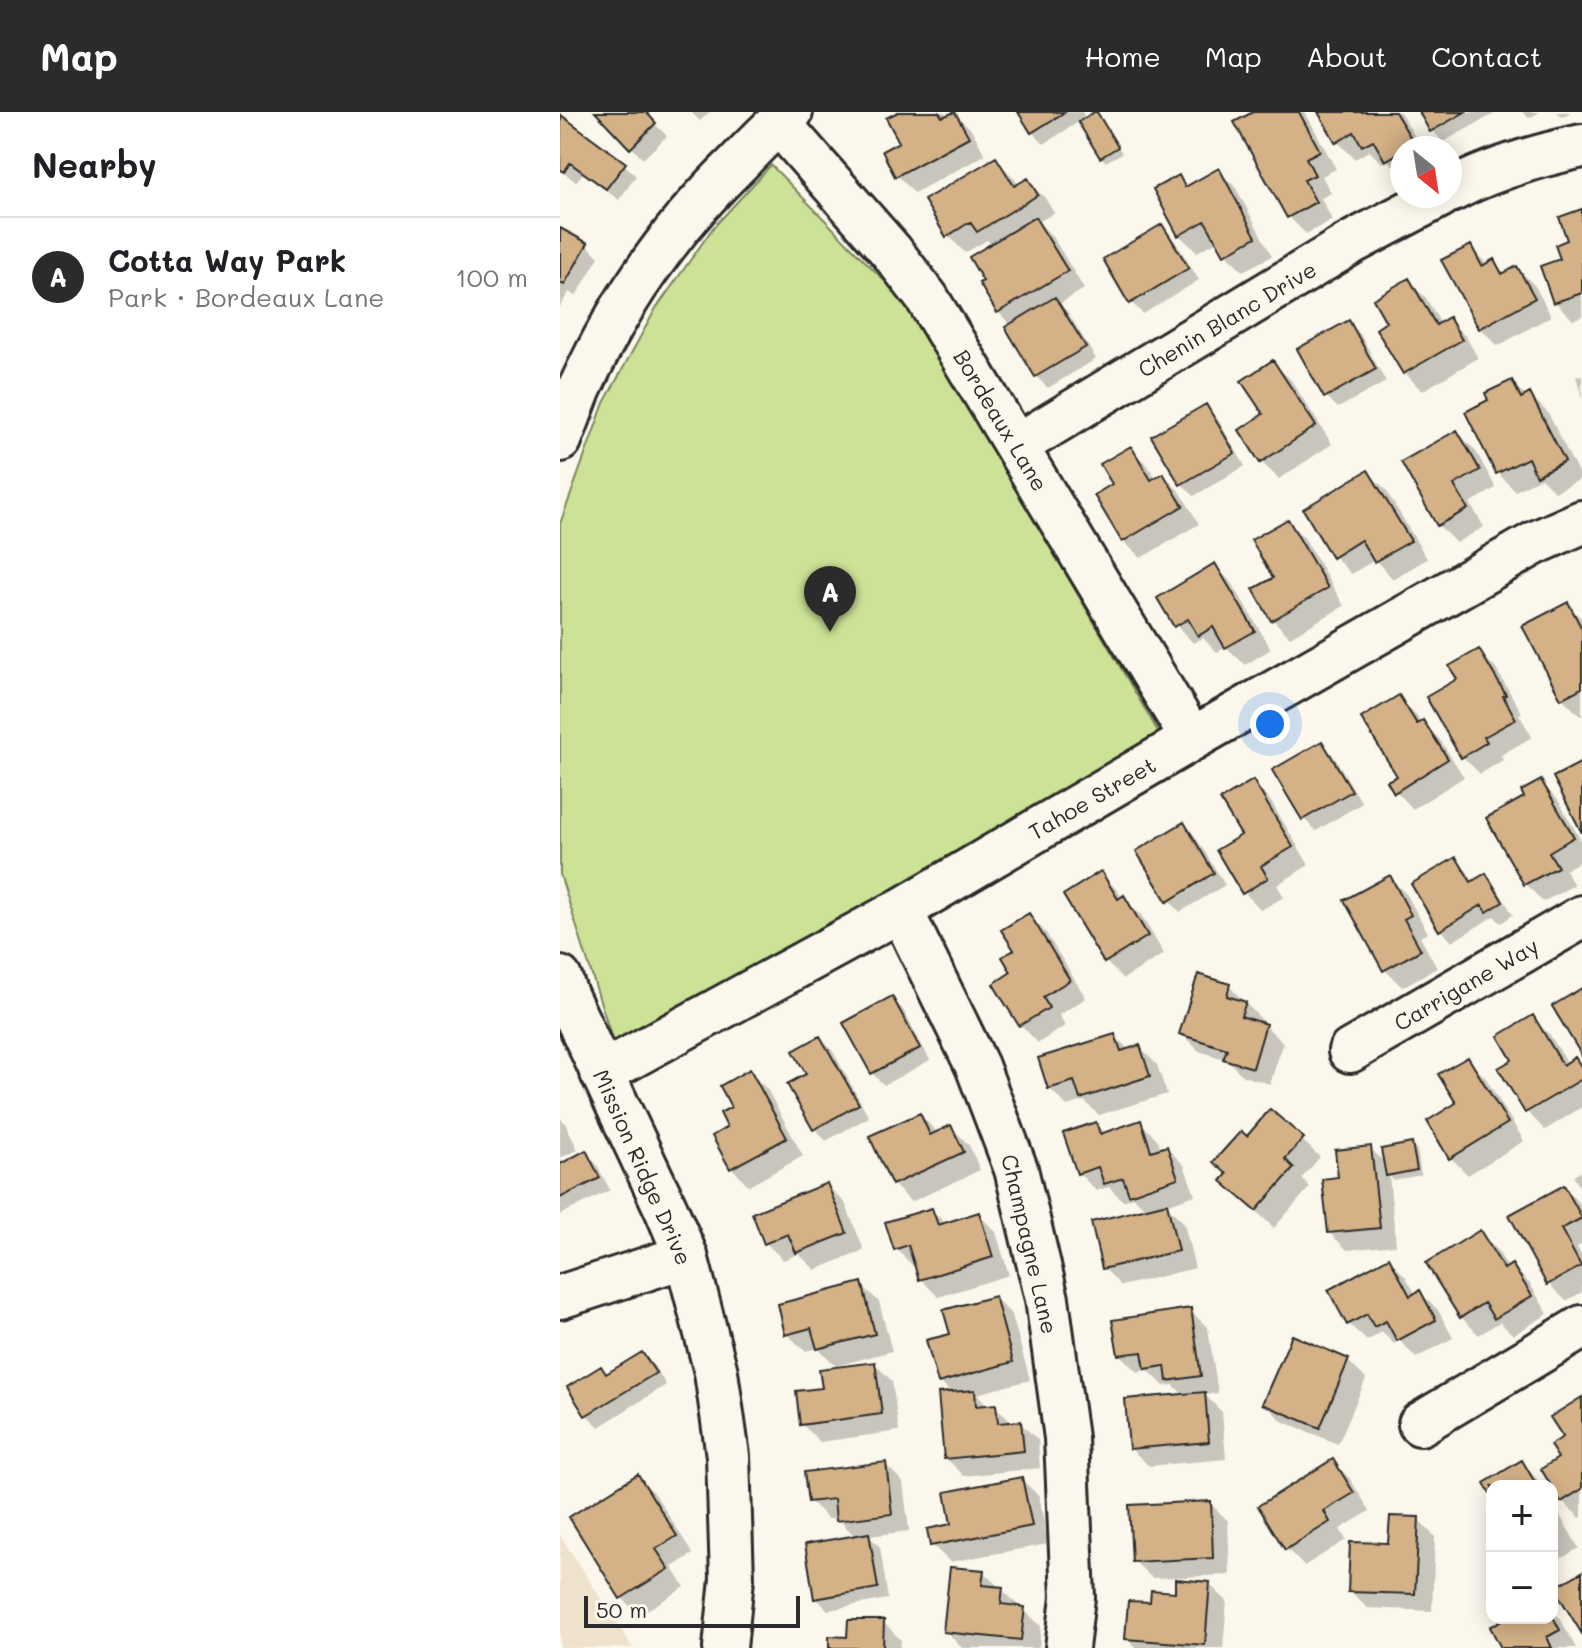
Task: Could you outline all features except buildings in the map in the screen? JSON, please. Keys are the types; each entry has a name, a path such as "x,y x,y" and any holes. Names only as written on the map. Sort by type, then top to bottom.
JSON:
{"street":[{"path":"560,440 570,382 617,318 656,255 710,190 785,117"},
{"name":"Bordeaux Lane","path":"785,117 927,298 1192,739"},
{"path":"1462,185 1490,172 1582,146"},
{"name":"Chenin Blanc Drive","path":"1016,446 1351,243 1417,208"},
{"name":"Tahoe Street","path":"602,1073 901,910 1535,543 1582,522"},
{"name":"Champagne Lane","path":"901,910 983,1080 1016,1169 1047,1299 1066,1438 1073,1597 1067,1648"},
{"name":"Carrigane Way","path":"1350,1051 1582,917"},
{"name":"Mission Ridge Drive","path":"560,978 686,1256 716,1372 728,1456 732,1579 725,1648"},
{"path":"560,1297 686,1256"},
{"path":"1420,1424 1582,1327"}],"shaded area":[{"path":"560,1535 633,1648 560,1648"}],"green space":[{"path":"771,165 909,306 1163,740 615,1048 560,874 560,524 604,403 655,310 713,228"}],"place":[{"name":"Cotta Way Park","path":"830,632"}]}
